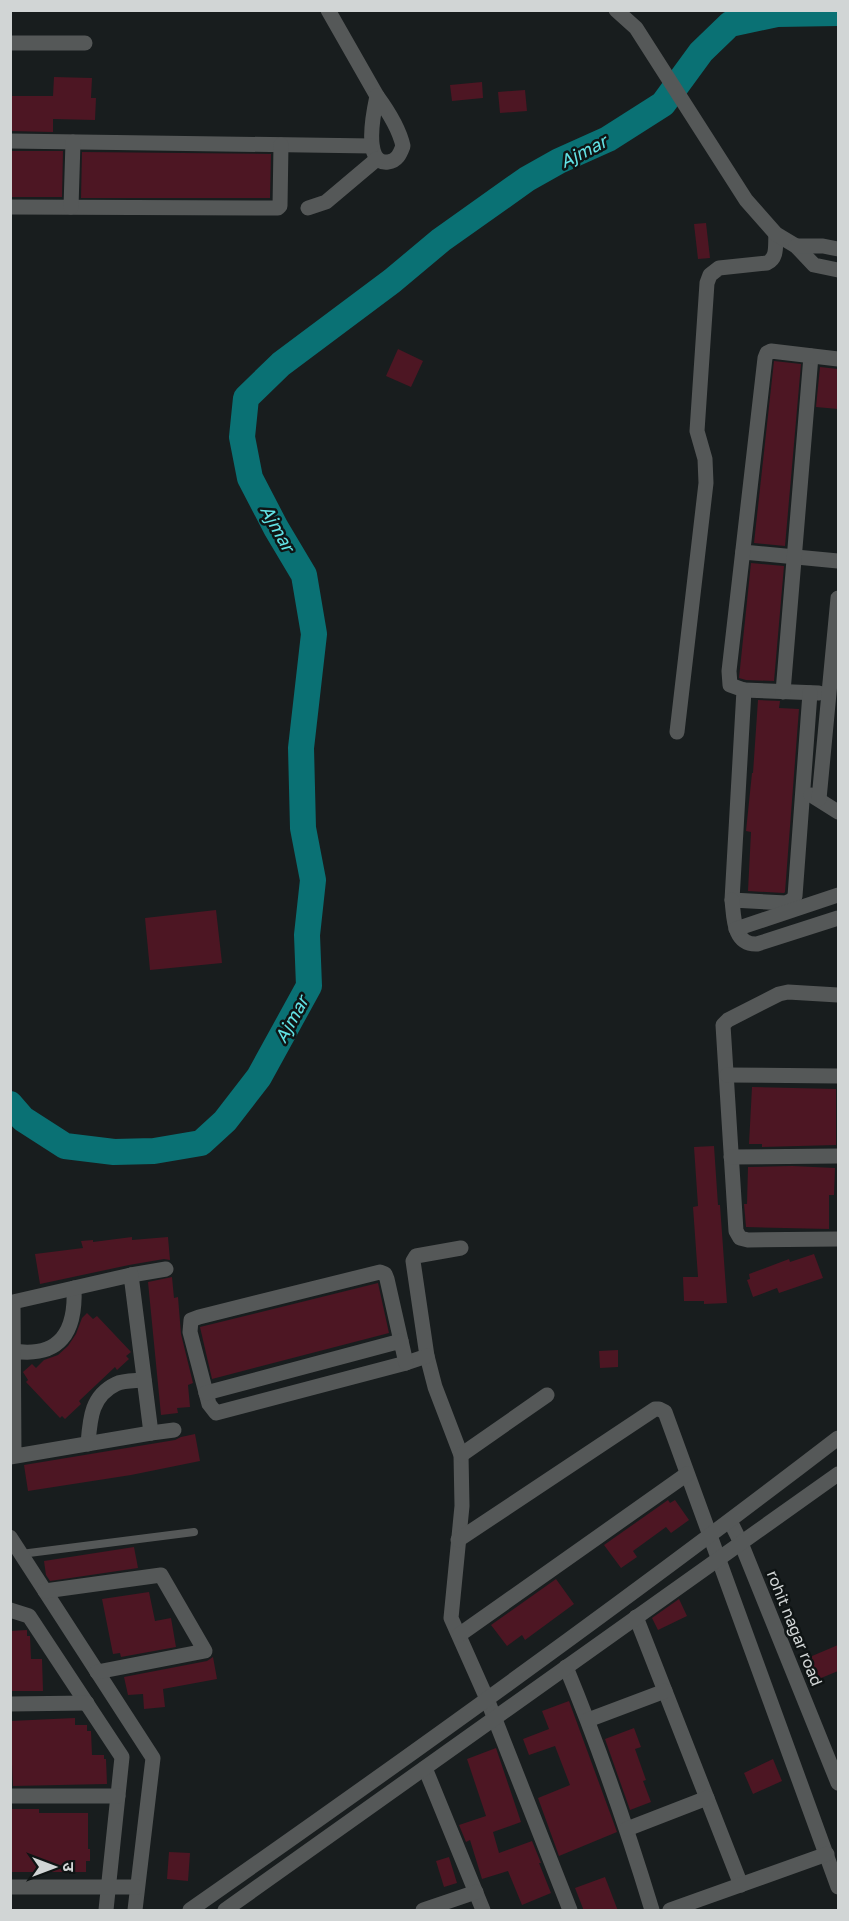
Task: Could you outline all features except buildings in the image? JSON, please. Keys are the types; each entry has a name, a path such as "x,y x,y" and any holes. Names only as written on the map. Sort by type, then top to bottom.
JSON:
{"street":[{"path":"10,141 281,145 374,153 384,162 391,162 397,159 403,146 401,138 387,109 377,96 328,10"},
{"path":"616,10 636,28 746,200 776,234 795,246 814,265 838,270"},
{"path":"10,43 85,43"},
{"path":"308,208 326,202 374,153 373,113 377,96"},
{"path":"71,207 73,142"},
{"path":"10,207 278,208 280,206 281,145"},
{"path":"677,732 706,483 705,459 697,431 707,283 710,275 719,268 767,263 772,260 775,254 776,234"},
{"path":"795,246 823,246 838,249"},
{"path":"828,693 744,690 730,685 729,671 765,358 771,351 838,359"},
{"path":"783,692 811,356"},
{"path":"743,552 838,561"},
{"path":"819,799 838,598"},
{"path":"744,690 732,900 736,928 742,941 750,945 838,918"},
{"path":"732,900 786,903 795,896 810,693"},
{"path":"804,790 838,812"},
{"path":"736,928 838,895"},
{"path":"795,909 802,930"},
{"path":"838,995 788,992 779,994 728,1020 723,1025 736,1231 740,1238 748,1240 838,1239"},
{"path":"727,1075 838,1077"},
{"path":"731,1156 838,1156"},
{"path":"461,1248 416,1256 413,1261 427,1356 435,1387 461,1455 462,1506 451,1618 487,1699 570,1911"},
{"path":"166,1269 13,1302 12,1456 174,1430"},
{"path":"406,1363 388,1281 385,1274 380,1272 191,1320 190,1332 206,1393 209,1404 216,1413 406,1363 427,1356"},
{"path":"131,1275 151,1433"},
{"path":"388,1281 406,1275"},
{"path":"13,1351 29,1354 43,1351 57,1343 73,1320 74,1288"},
{"path":"206,1393 401,1341"},
{"path":"88,1444 93,1405 118,1383 144,1380"},
{"path":"461,1455 547,1395"},
{"path":"459,1540 655,1409 664,1412 838,1887"},
{"path":"190,1911 709,1537 838,1438"},
{"path":"459,1635 687,1474"},
{"path":"225,1911 838,1474"},
{"name":"rohit nagar road","path":"730,1521 838,1783"},
{"path":"10,1537 153,1758 135,1911"},
{"path":"45,1591 161,1575 205,1651 97,1672"},
{"path":"10,1610 29,1616 122,1757 106,1911"},
{"path":"636,1617 741,1885"},
{"path":"566,1667 588,1720 627,1829 652,1911"},
{"path":"588,1720 665,1691"},
{"path":"10,1704 87,1703"},
{"path":"425,1768 483,1911"},
{"path":"10,1796 118,1796"},
{"path":"627,1829 707,1798"},
{"path":"670,1911 827,1854"},
{"path":"10,1887 137,1887"},
{"path":"423,1911 476,1892"}],"lane":[{"path":"21,1554 194,1532"}],"waterway":[{"name":"Ajmar","path":"10,1104 23,1119 65,1146 114,1152 154,1151 201,1143 225,1121 259,1077 309,986 307,935 313,880 303,828 301,748 314,634 304,575 250,478 242,437 246,398 281,364 392,281 441,240 527,179 559,161 608,139 663,104 701,52 730,24 777,14 838,13"}]}
